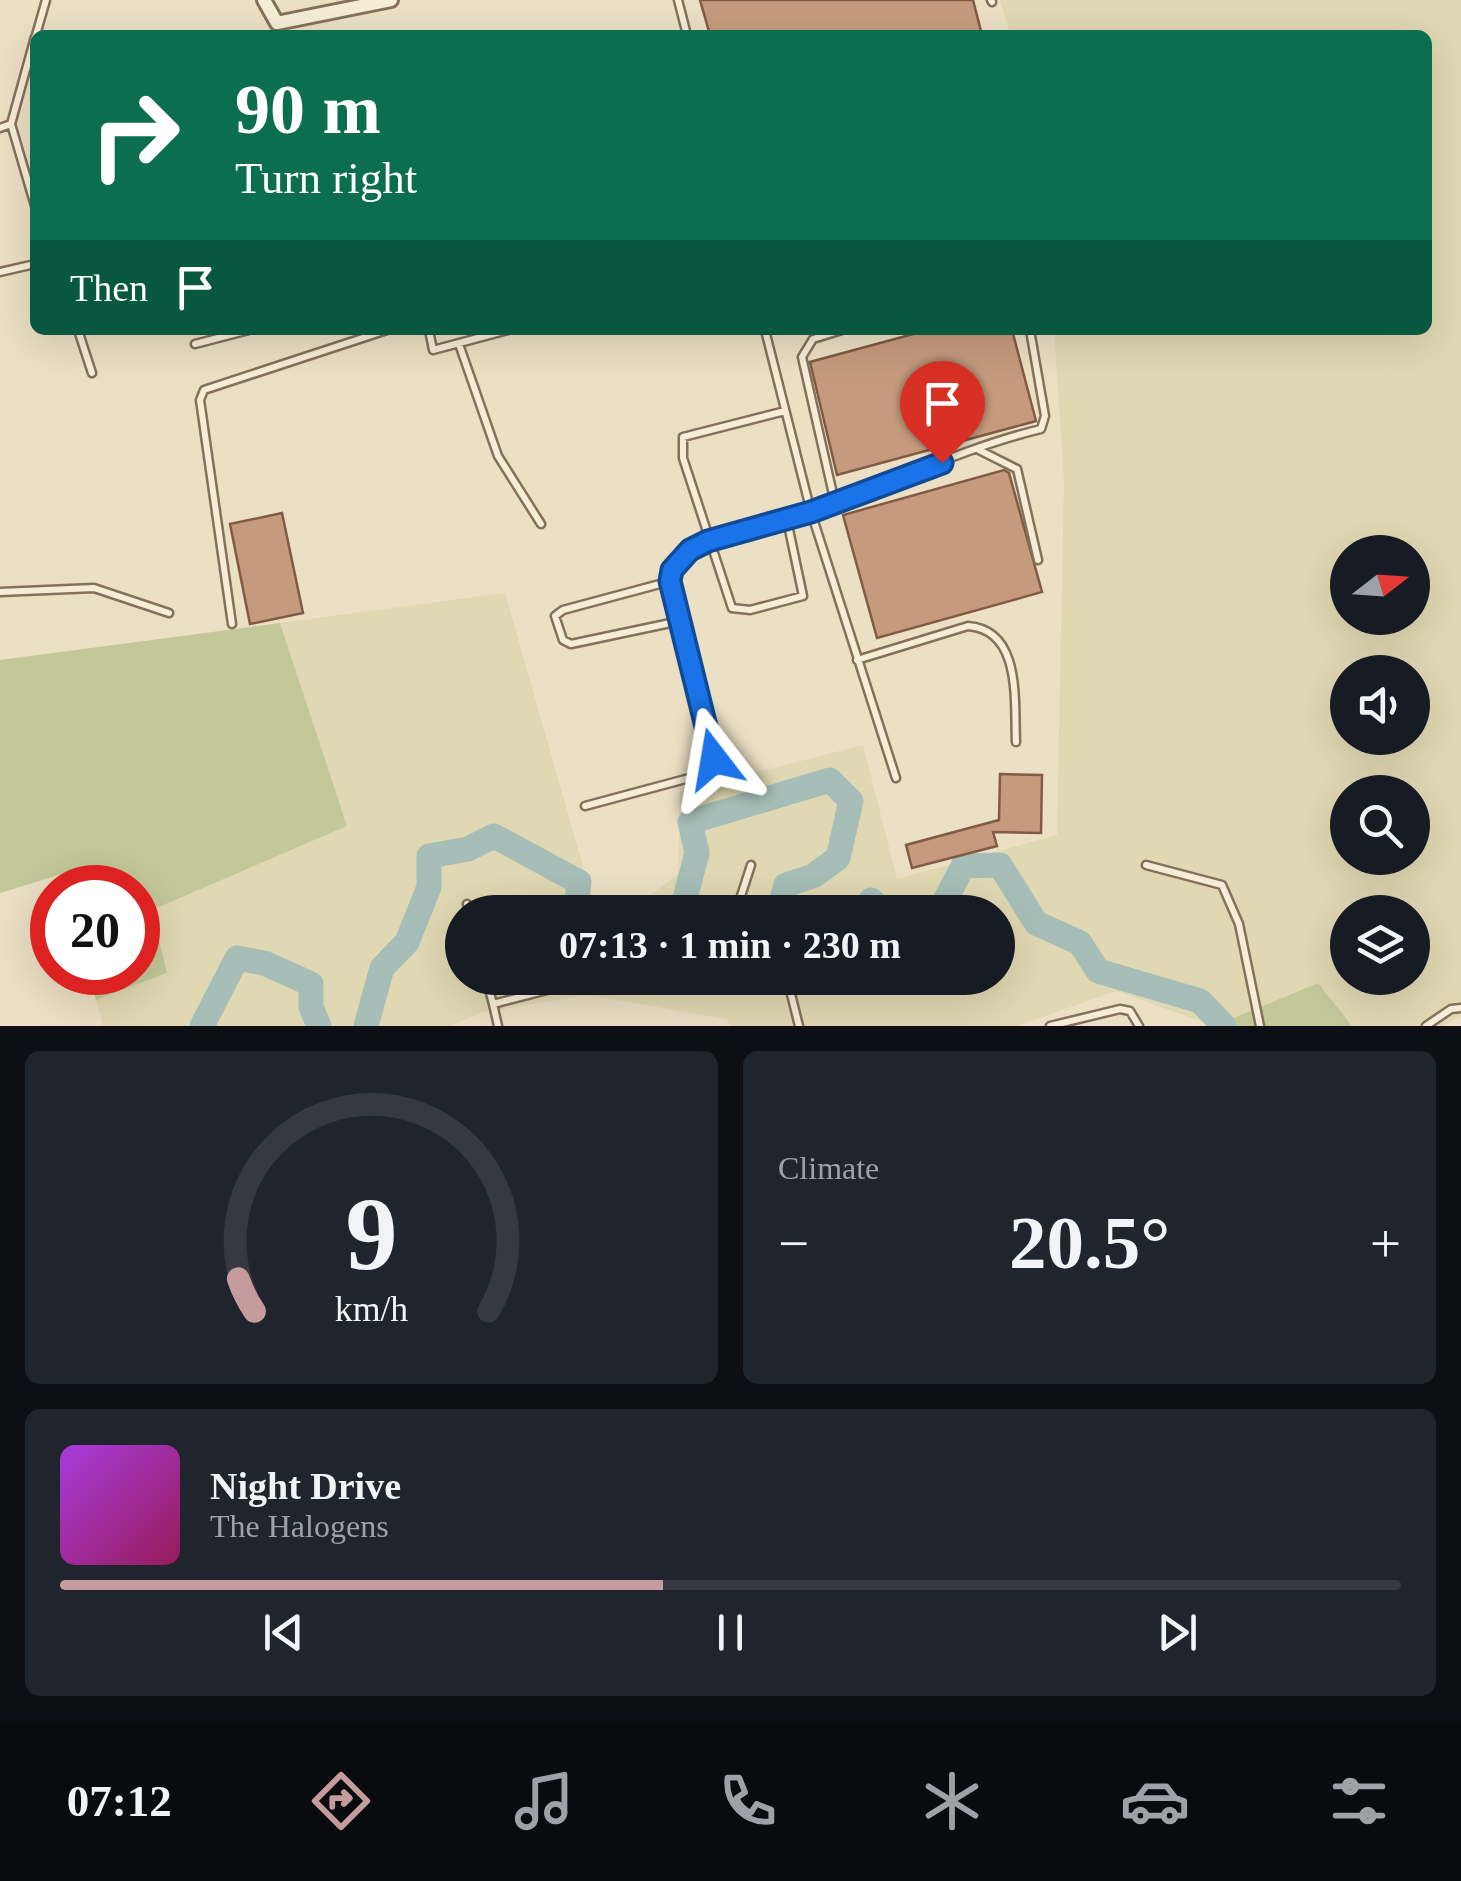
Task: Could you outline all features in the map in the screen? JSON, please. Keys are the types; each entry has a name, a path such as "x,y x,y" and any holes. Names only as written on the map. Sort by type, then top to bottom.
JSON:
{"street":[{"path":"264,0 277,23 392,0"}],"lane":[{"path":"37,30 46,0"},
{"path":"678,0 686,30"},
{"path":"30,54 11,124 30,189"},
{"path":"0,128 11,124"},
{"path":"0,272 30,265"},
{"path":"80,335 92,372"},
{"path":"195,344 230,335"},
{"path":"232,624 200,400 204,390 372,335"},
{"path":"430,335 433,350 490,335"},
{"path":"766,335 811,512 896,778"},
{"path":"810,335 802,367 834,503"},
{"path":"585,806 708,773 713,767 670,581 672,570 690,550 708,541 811,512 1041,429 1045,424 1031,335"},
{"path":"459,344 498,456 541,524"},
{"path":"785,411 683,437 683,458 732,608 742,611 799,600 804,584 787,520"},
{"path":"978,450 1017,469 1038,560"},
{"path":"670,581 562,610 555,616 556,626 563,640 571,644 680,621"},
{"path":"0,592 94,588 169,613"},
{"path":"857,660 968,626 985,628 998,635 1006,650 1013,680 1016,742"},
{"path":"741,895 751,865"},
{"path":"1146,865 1222,885 1234,904 1260,1026"},
{"path":"491,995 498,1026"},
{"path":"494,1004 529,995"},
{"path":"791,995 798,1026"},
{"path":"1426,1026 1451,1009 1461,1008"},
{"path":"1050,1026 1120,1009 1130,1011 1138,1026"}],"shaded area":[{"path":"1000,0 1461,0 1461,1016 1443,1026 1352,1026 1317,983 1214,1026 1116,991 1017,1026 730,1026 727,1019 587,995 1015,995 1015,895 650,895 678,874 680,792 863,745 897,879 1057,835 1064,482 1054,335 1432,335 1432,30 1009,30"},
{"path":"505,593 591,895 445,895 445,995 587,995 480,1013 450,1026 103,1026 96,1000 109,995 160,995 160,976 167,973 160,944 160,907 347,826 280,623"}],"green space":[{"path":"280,623 347,826 160,907 160,865 30,865 30,884 0,893 0,660"},
{"path":"160,944 167,973 160,976"},
{"path":"1318,983 1352,1026 1214,1026"}],"building":[{"path":"700,0 973,0 981,30 709,30"},
{"path":"910,335 1013,335 1036,421 837,475 810,362"},
{"path":"1004,470 1009,473 1042,592 877,638 843,515"},
{"path":"282,513 303,613 250,624 230,524"},
{"path":"1000,774 1042,775 1041,833 993,832 997,846 912,868 906,845 999,820"}],"waterway":[{"path":"686,895 697,853 690,822 830,780 851,801 838,858 813,876 786,885 783,895"},
{"path":"366,1026 382,968 407,942 429,887 429,856 468,849 494,836 579,882 578,895"},
{"path":"948,895 963,866 1000,865 1036,923 1080,943 1098,971 1200,1001 1224,1026"},
{"path":"202,1026 237,958 264,963 311,984 311,1007 319,1026"}],"route":[{"path":"714,759 670,581 672,570 690,550 728,533 787,520 942,463"}]}
